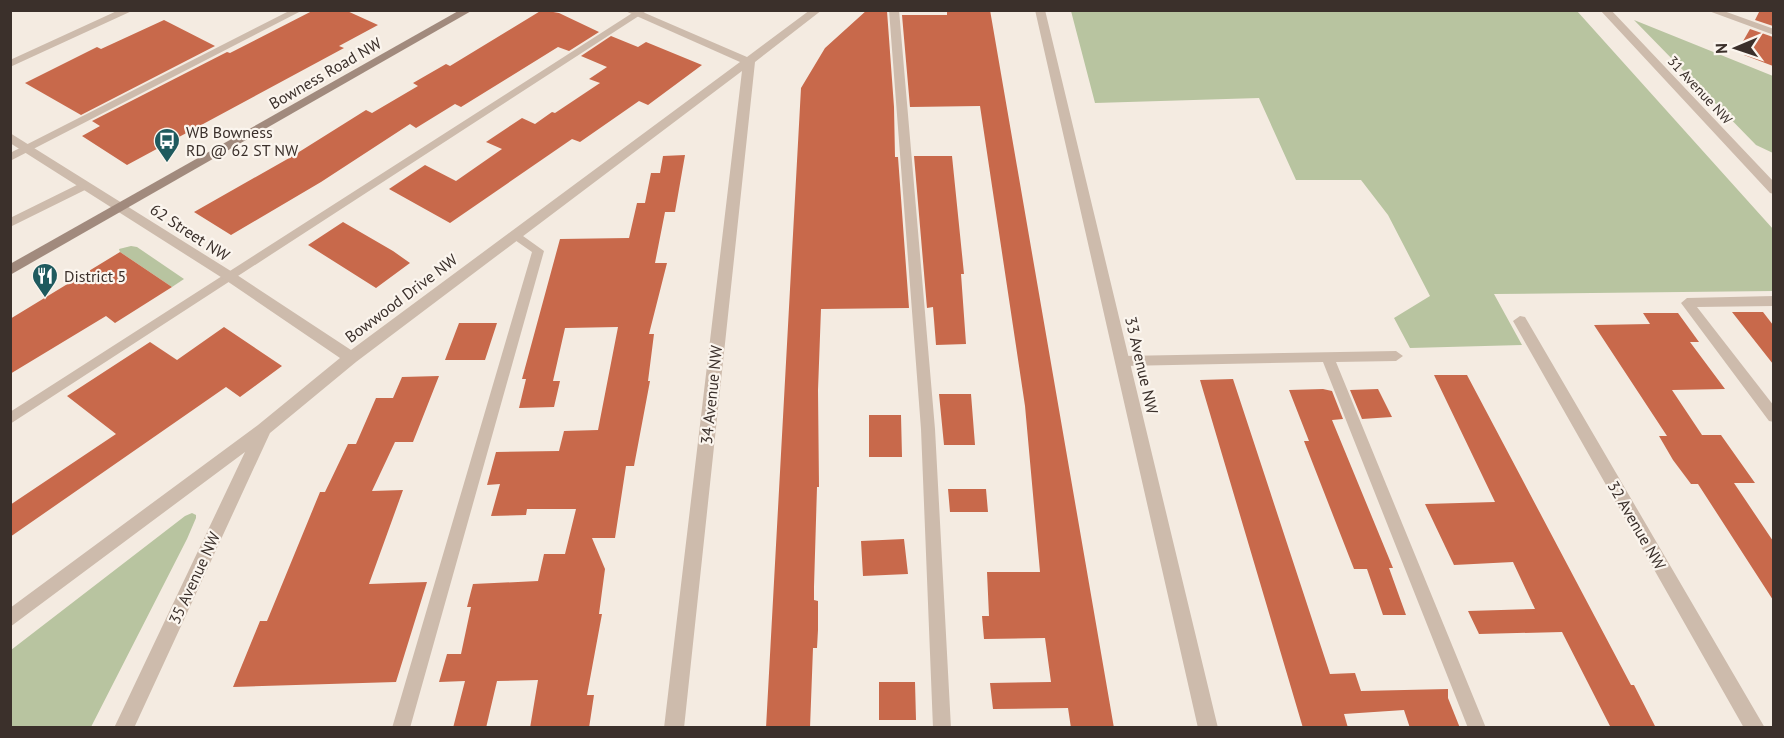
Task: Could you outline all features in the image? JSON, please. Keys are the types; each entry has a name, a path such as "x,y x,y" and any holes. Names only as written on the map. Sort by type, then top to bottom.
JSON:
{"street":[{"path":"10,64 129,10"},
{"name":"Bowness Road NW","path":"10,270 468,10"},
{"name":"Bowwood Drive NW","path":"10,619 264,429 351,358 817,10"},
{"name":"33 Avenue NW","path":"1040,10 1208,728"},
{"name":"31 Avenue NW","path":"1605,10 1773,190"},
{"path":"637,12 749,62"},
{"name":"34 Avenue NW","path":"674,728 749,62"},
{"name":"62 Street NW","path":"10,137 229,276 351,358"},
{"path":"1752,167 1773,173"},
{"name":"32 Avenue NW","path":"1520,321 1755,728"},
{"name":"35 Avenue NW","path":"124,728 264,429"}],"lane":[{"path":"10,158 299,10"},
{"path":"894,10 928,429 942,728"},
{"path":"1710,10 1773,32"},
{"path":"10,419 637,12"},
{"path":"10,223 85,185"},
{"path":"401,728 538,251 516,235"},
{"path":"1773,301 1687,303 1773,417"},
{"path":"1124,362 1396,356"},
{"path":"1328,358 1477,728"}],"green space":[{"path":"1071,11 1577,11 1773,229 1773,291 1494,294 1522,345 1410,348 1394,318 1430,296 1388,215 1361,180 1296,180 1259,98 1095,103"},
{"path":"1634,20 1773,76 1773,153 1756,145"},
{"path":"137,247 184,279 172,287 120,252 119,249"},
{"path":"192,513 196,515 196,518 187,539 91,727 11,727 11,650 185,516"}],"building":[{"path":"314,10 345,10 378,25 339,46 344,48 127,165 82,136 100,126 92,121"},
{"path":"542,10 559,13 599,32 569,51 558,47 461,107 455,104 416,128 410,124 321,182 231,235 194,212 291,157 366,110 372,113 418,86 413,83 446,64 450,66"},
{"path":"867,10 887,11 895,157 898,157 909,308 821,309 818,390 819,487 817,487 814,587 814,600 818,601 818,630 817,648 813,648 810,728 766,728 801,88 825,48"},
{"path":"947,10 990,10 1114,728 1071,728 1068,708 993,709 990,683 1051,682 1045,638 984,639 982,616 989,616 987,572 1040,572 1025,406 980,106 910,107 902,15 947,15"},
{"path":"1760,10 1773,10 1773,26 1755,20"},
{"path":"164,20 215,46 81,115 25,83 97,47 101,49"},
{"path":"1750,29 1773,37 1773,66 1744,55 1745,53 1738,50"},
{"path":"611,36 638,47 646,42 702,65 648,105 639,101 580,142 572,139 450,223 389,189 425,165 456,181 502,149 486,142 522,118 535,124 600,83 589,79 607,67 581,56"},
{"path":"685,155 675,212 665,212 655,263 667,263 649,334 654,334 648,381 650,381 634,466 626,466 615,538 592,538 605,569 599,614 602,614 587,695 594,695 589,728 530,728 538,680 497,681 486,728 453,728 465,681 439,682 447,654 461,654 471,607 467,607 473,584 538,581 544,554 565,554 576,509 527,509 526,515 491,516 500,484 487,485 496,452 559,451 564,431 598,430 618,327 565,328 553,381 560,381 554,407 519,408 526,379 522,379 560,239 629,238 637,203 645,203 651,173 660,173 663,156"},
{"path":"914,156 952,156 964,274 961,274 966,344 936,345 933,307 927,308"},
{"path":"343,222 410,263 376,288 308,245"},
{"path":"120,252 172,287 115,323 106,316 10,374 10,319"},
{"path":"1732,312 1763,312 1773,325 1773,364"},
{"path":"1643,313 1678,313 1699,342 1690,342 1725,389 1672,390 1702,435 1721,435 1755,483 1734,483 1773,541 1773,600 1698,484 1691,484 1673,460 1659,436 1667,436 1594,325 1650,324"},
{"path":"459,323 497,323 485,360 445,360"},
{"path":"224,327 282,366 240,397 226,387 10,537 10,505 116,434 67,396 150,342 177,360"},
{"path":"1434,375 1467,375 1656,728 1611,728 1562,632 1479,634 1468,611 1535,609 1513,562 1454,565 1425,504 1495,502"},
{"path":"439,376 413,442 395,442 372,491 403,490 369,584 427,582 396,682 233,687 260,621 267,621 320,492 325,492 348,444 356,444 376,398 393,398 402,377"},
{"path":"1233,379 1330,674 1355,673 1361,691 1448,689 1448,698 1460,728 1410,728 1404,710 1344,714 1348,728 1303,728 1200,380"},
{"path":"1378,389 1392,417 1362,419 1350,390"},
{"path":"1289,390 1332,391 1343,419 1332,420 1393,568 1389,568 1406,615 1383,615 1367,569 1354,569 1304,441 1309,441"},
{"path":"939,394 971,394 975,445 944,445"},
{"path":"869,415 901,415 902,457 869,457"},
{"path":"948,489 986,489 988,512 950,512"},
{"path":"904,539 908,574 863,576 861,541"},
{"path":"879,682 915,682 916,720 879,720"}],"place":[{"name":"WB Bowness RD @ 62 ST NW","path":"167,164"},
{"name":"District 5","path":"45,299"}]}
